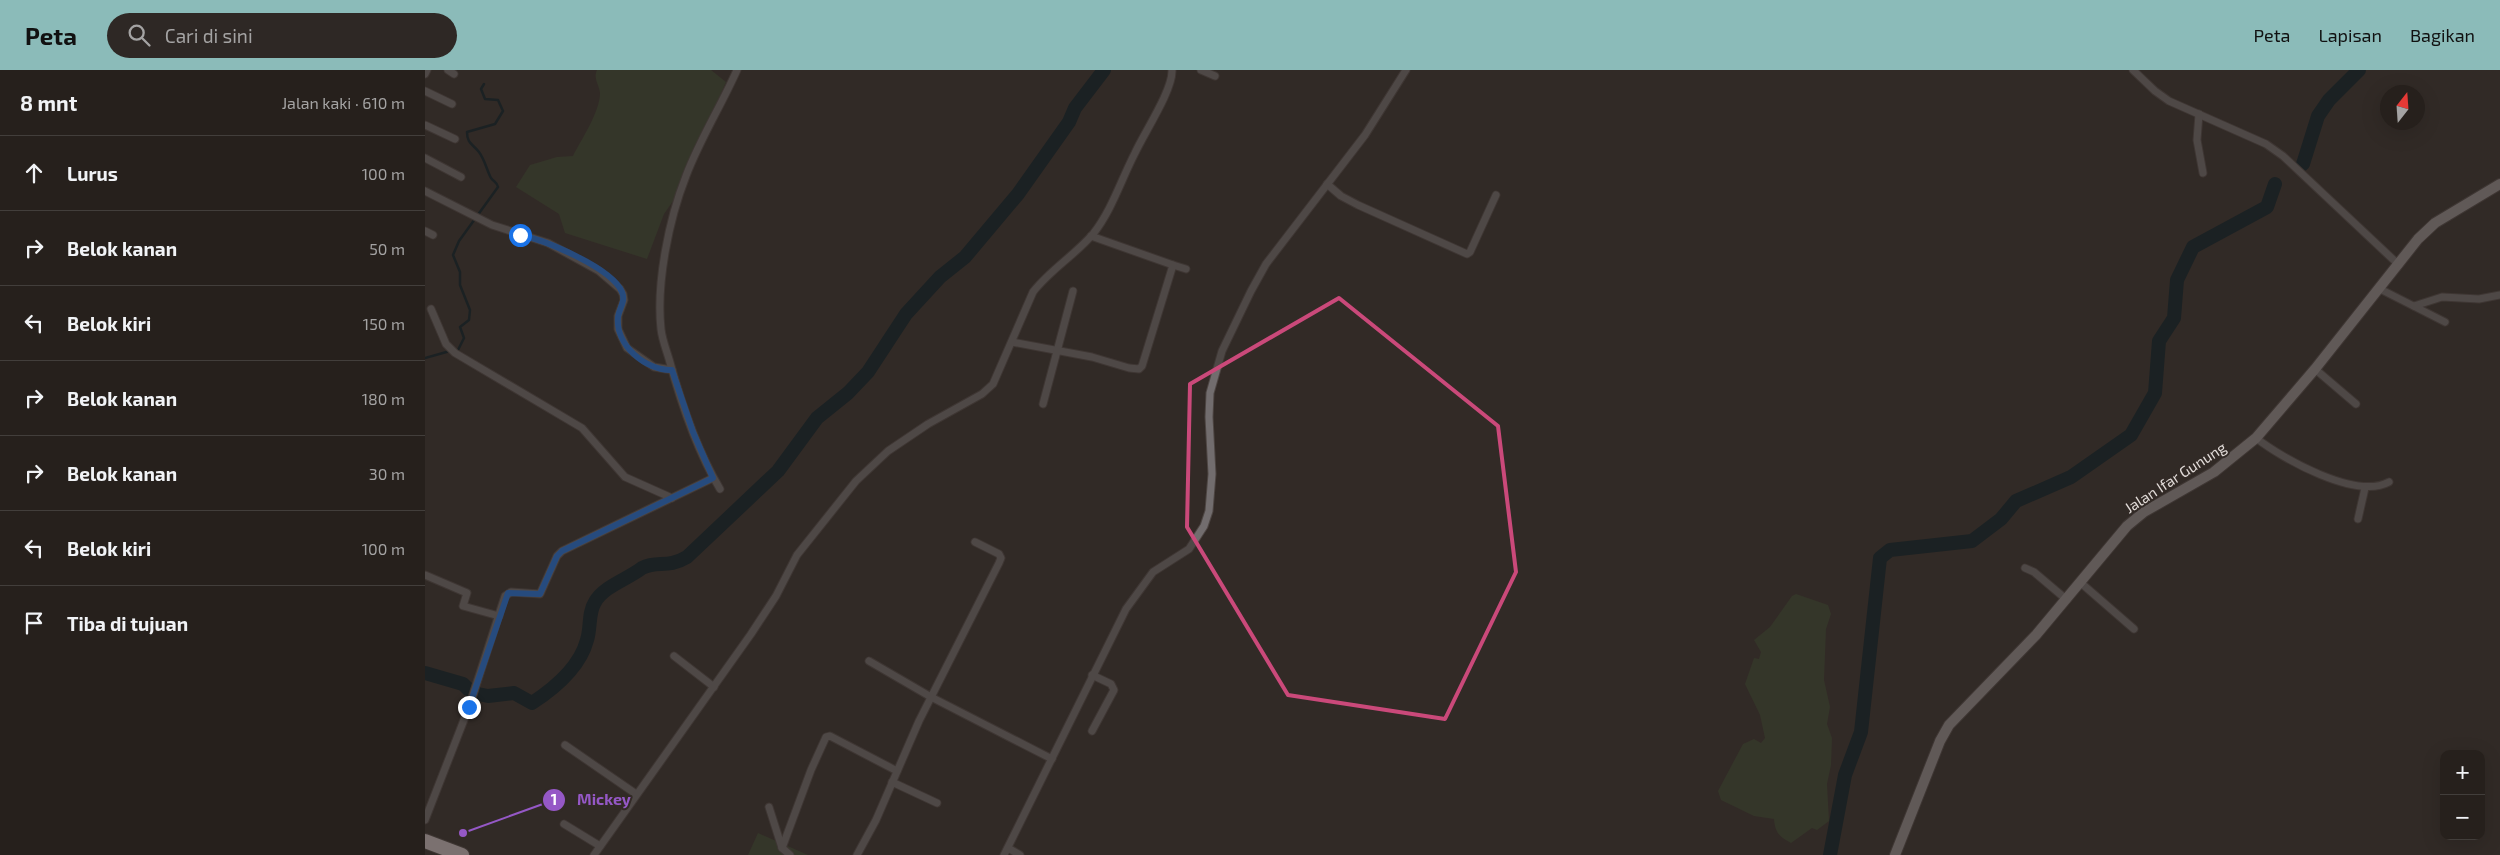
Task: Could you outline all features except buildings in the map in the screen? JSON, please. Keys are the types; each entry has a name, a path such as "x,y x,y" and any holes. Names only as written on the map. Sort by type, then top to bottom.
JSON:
{"highway":[{"path":"425,841 438,852"},
{"path":"425,851 462,855"}],"street":[{"path":"425,74 427,70"},
{"path":"720,489 713,478 693,432 662,338 660,319 662,283 671,227 681,188 692,159 737,70"},
{"path":"1201,70 1215,76"},
{"path":"1004,855 1115,628 1145,581 1153,572 1189,549 1204,526 1209,511 1212,474 1210,400 1222,351 1266,264 1365,136 1406,70"},
{"path":"2133,70 2155,91 2169,101 2266,144 2283,156 2399,265"},
{"path":"593,855 768,609 797,555 856,481 888,451 928,424 987,390 999,372 1037,288 1091,236 1108,210 1173,72"},
{"path":"425,91 452,104"},
{"path":"2199,114 2197,140 2203,173"},
{"path":"425,125 455,139"},
{"path":"425,158 461,177"},
{"path":"1327,184 1341,196 1358,205 1467,254 1470,252 1496,196"},
{"name":"Jalan Ifar Gunung","path":"1895,855 1943,734 2067,600 2127,526 2144,512 2214,472 2256,438 2315,369 2418,239 2435,223 2500,184"},
{"path":"425,191 484,222 549,243 599,271 620,289 623,294 624,300 618,316 618,329 627,348 654,368 672,370"},
{"path":"425,231 433,235"},
{"path":"1091,236 1186,269"},
{"path":"1011,342 1091,358 1134,369 1142,366 1173,265"},
{"path":"2380,289 2445,322"},
{"path":"1043,404 1059,352 1073,291"},
{"path":"2414,306 2442,296 2479,299 2500,294"},
{"path":"431,309 447,344 455,353 581,428 625,477 672,498"},
{"path":"2315,369 2356,404"},
{"path":"2256,438 2290,461 2365,488 2383,486 2389,482"},
{"path":"425,820 469,707 508,593 538,595 542,593 557,556 562,551 713,478"},
{"path":"2358,519 2365,488"},
{"path":"857,855 931,698 1001,558 999,554 975,542"},
{"path":"2025,568 2034,572 2067,600"},
{"path":"425,575 467,593 463,606 499,616"},
{"path":"2081,583 2135,629"},
{"path":"674,656 714,686"},
{"path":"869,661 931,698 1052,759"},
{"path":"1091,731 1114,690 1111,684 1092,676"},
{"path":"782,848 811,770 826,737 830,736 897,771"},
{"path":"565,745 636,794"},
{"path":"892,782 937,803"},
{"path":"769,807 782,848 790,855"},
{"path":"564,824 600,846"},
{"path":"1008,848 1020,855"}],"highlighted area":[{"path":"1339,298 1498,426 1516,572 1445,719 1288,695 1187,527 1190,384"}],"green space":[{"path":"597,70 711,70 726,82 673,201 664,214 647,259 565,233 559,214 516,187 530,165 557,157 573,156 597,109 600,93 596,79"},
{"path":"1796,594 1828,605 1831,614 1826,629 1824,680 1830,707 1827,724 1832,738 1831,765 1827,784 1829,821 1817,830 1812,828 1791,843 1778,834 1774,819 1754,816 1721,800 1718,791 1743,744 1754,739 1761,743 1765,738 1760,715 1745,684 1754,658 1759,659 1761,652 1754,640 1770,627 1792,596"},
{"path":"758,833 808,855 748,855"}],"waterway":[{"path":"425,673 463,684 478,694 488,696 514,693 532,703 558,684 573,668 584,650 591,611 599,596 610,587 642,568 674,563 687,557 778,471 817,418 848,393 868,372 906,314 940,277 965,257 1018,194 1069,122 1075,108 1104,70"},
{"path":"2303,164 2318,116 2329,100 2359,70"},
{"path":"457,352 464,338 460,327 469,320 470,310 460,285 460,272 453,255 459,241 498,187 491,178 481,155 467,136 467,132 495,124 503,111 498,100 485,99 481,89 484,84"},
{"path":"1830,855 1845,775 1861,732 1880,558 1890,550 1972,541 2001,519 2016,501 2071,477 2131,435 2155,393 2159,341 2174,318 2177,280 2193,247 2267,207 2275,184"},
{"path":"425,358 450,351"}],"place":[{"name":"Mickey","path":"463,833"}],"route":[{"path":"469,707 505,596 508,593 538,595 542,593 559,553 713,478 693,432 674,381 672,370 654,368 627,348 622,340 618,329 618,316 624,300 620,289 584,260 549,243 520,235"}]}
